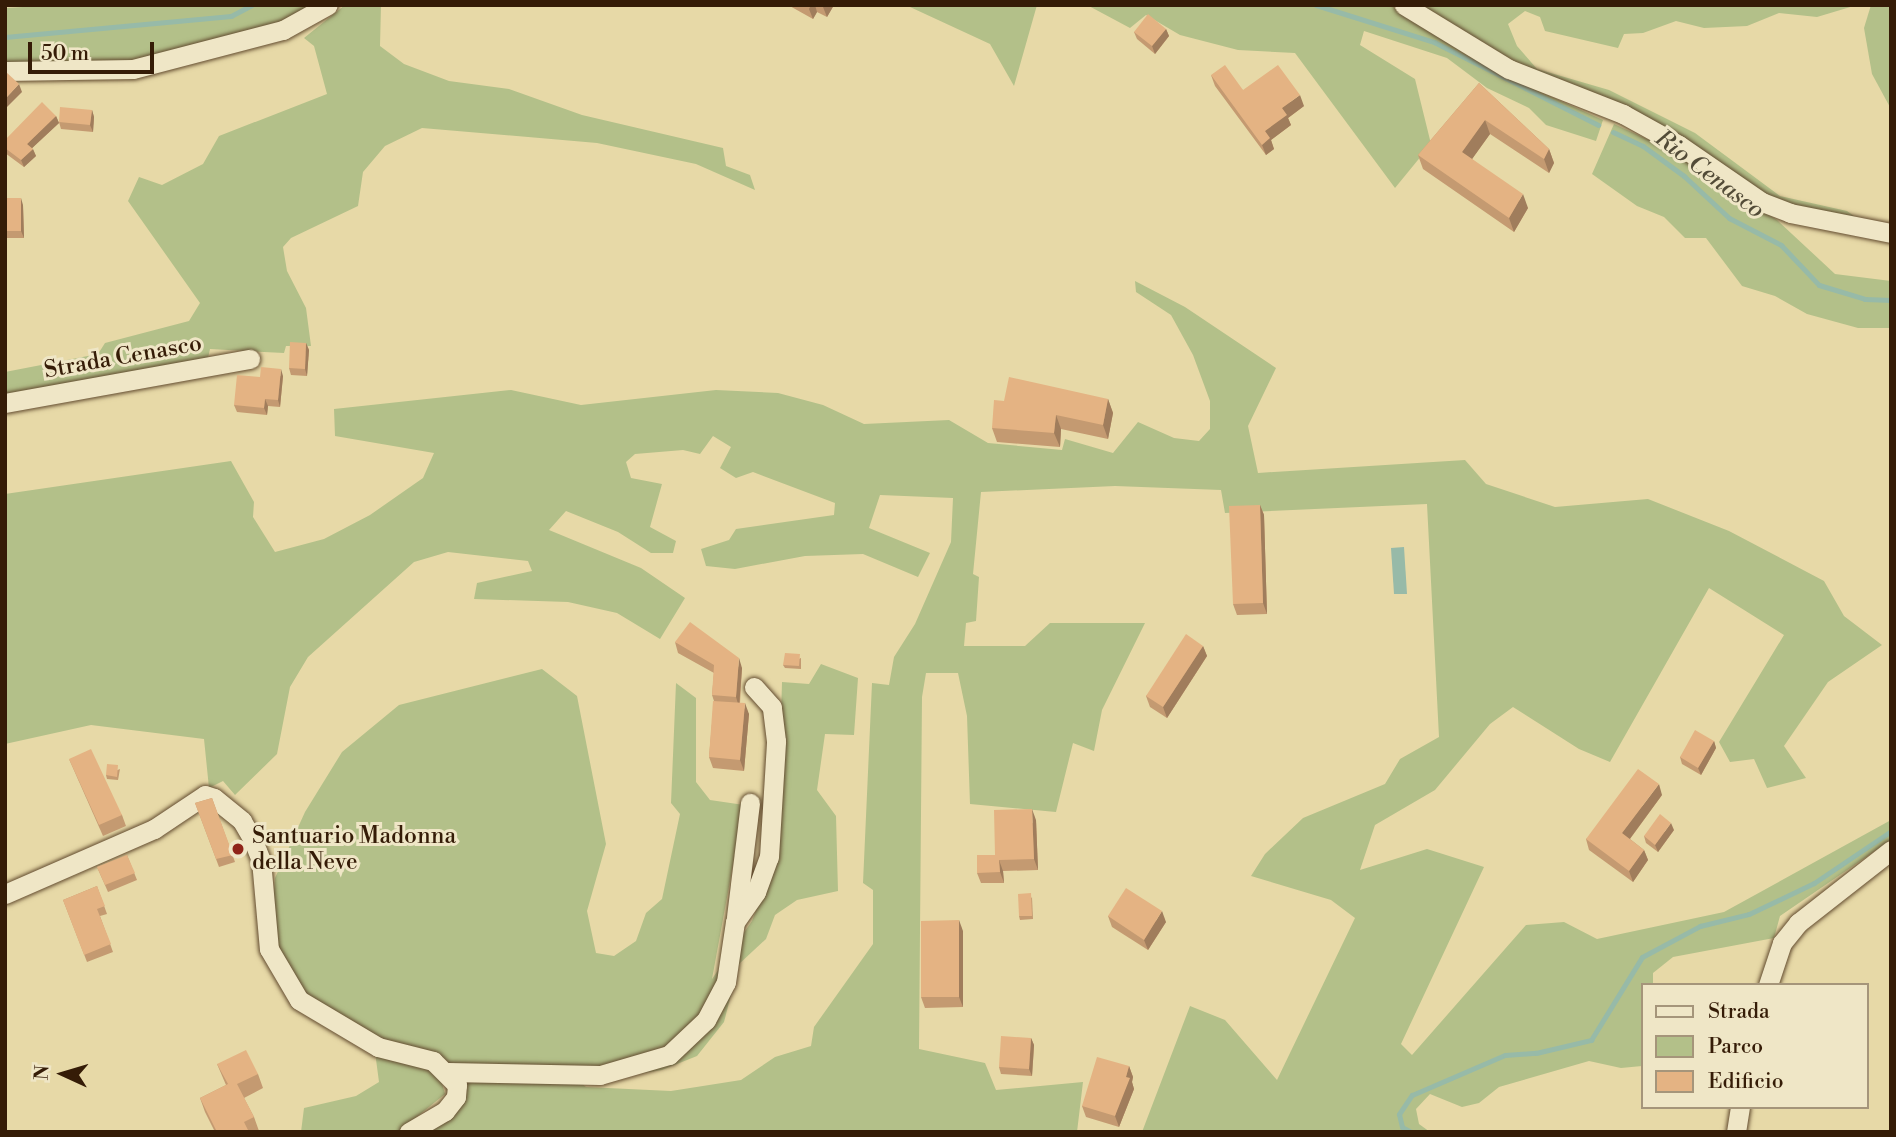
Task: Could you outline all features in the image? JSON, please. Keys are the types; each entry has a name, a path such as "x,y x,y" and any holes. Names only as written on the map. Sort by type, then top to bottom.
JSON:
{"street":[{"path":"5,71 133,69 284,30 328,5"},
{"path":"1404,5 1509,69 1623,114 1668,139 1762,202 1790,213 1891,233"},
{"name":"Strada Cenasco","path":"5,403 250,359"},
{"path":"735,922 756,892 769,857 776,741 772,707 754,687"},
{"path":"5,894 154,829 205,795 214,798 242,821 252,838 261,860 268,950 299,1000 377,1047 433,1061 447,1072 457,1085 456,1097 445,1111 409,1132"},
{"path":"447,1072 600,1075 669,1055 706,1020 721,991 735,922 750,803"},
{"path":"1769,983 1782,943 1798,923 1891,850"},
{"path":"1736,1132 1740,1109"}],"green space":[{"path":"58,5 318,5 284,24 133,64 5,64 5,8"},
{"path":"345,5 381,5 380,46 404,64 449,81 509,89 582,115 723,148 726,166 750,175 755,190 696,164 597,143 422,128 385,146 363,172 358,206 291,238 283,247 287,271 306,308 311,346 286,346 284,353 210,349 208,358 5,396 5,372 98,354 105,343 189,321 200,303 128,201 139,177 162,185 203,164 219,136 327,94 314,46 304,38"},
{"path":"1037,5 1014,86 990,44 910,7"},
{"path":"1087,5 1390,5 1507,77 1603,120 1596,141 1546,125 1529,108 1487,88 1447,58 1364,31 1360,45 1415,79 1431,144 1395,188 1295,53 1238,50 1180,35 1146,15 1130,28"},
{"path":"1414,5 1857,5 1817,17 1779,13 1747,26 1704,28 1676,21 1643,33 1624,34 1618,48 1545,31 1540,17 1525,11 1508,24 1517,46 1537,69 1609,90 1695,133 1780,196 1847,211 1861,221 1788,209 1510,65"},
{"path":"1871,5 1891,5 1891,109 1872,74 1864,28"},
{"path":"1614,124 1673,151 1777,220 1835,274 1891,281 1891,328 1858,328 1807,314 1775,296 1742,286 1706,238 1685,238 1664,217 1637,206 1592,174"},
{"path":"1135,281 1185,307 1276,368 1248,426 1258,473 1465,460 1486,484 1555,507 1648,499 1729,531 1824,581 1844,616 1882,645 1828,682 1784,746 1806,778 1767,788 1754,759 1730,762 1719,742 1784,635 1709,588 1610,762 1579,749 1513,707 1490,724 1435,790 1375,825 1360,870 1427,849 1484,867 1401,1044 1412,1055 1526,925 1564,922 1597,939 1724,912 1891,820 1891,840 1780,916 1774,938 1673,957 1653,973 1653,983 1640,983 1640,1066 1621,1068 1589,1061 1499,1087 1479,1103 1462,1107 1430,1094 1416,1109 1419,1124 1430,1132 1142,1132 1190,1006 1225,1020 1277,1080 1355,918 1331,900 1251,876 1265,854 1303,818 1385,784 1400,759 1439,737 1427,504 1225,513 1221,490 1115,486 981,492 973,574 979,577 976,621 966,623 964,646 1025,646 1050,623 1145,623 1102,710 1094,751 1073,743 1056,812 970,804 967,716 958,673 926,673 922,697 919,1049 985,1063 996,1090 1083,1082 1077,1132 424,1132 465,1080 580,1082 586,1087 671,1091 741,1080 775,1057 811,1046 814,1027 873,944 873,890 863,883 872,683 889,685 894,657 915,624 951,542 953,498 880,495 869,528 930,553 918,577 863,554 805,556 735,569 706,566 701,549 729,540 736,529 834,515 835,503 753,472 736,478 720,468 731,447 713,436 700,454 683,450 635,454 626,462 631,478 662,484 650,527 676,541 673,553 651,553 618,532 566,511 549,530 641,568 685,598 660,639 617,613 568,602 474,599 477,583 532,571 528,561 448,552 414,562 308,657 290,687 277,754 235,795 223,781 209,788 204,739 91,725 5,744 5,494 231,461 254,502 253,517 275,552 324,539 370,515 423,478 434,453 335,436 334,409 511,390 581,405 716,390 778,393 823,405 864,424 949,420 988,443 1062,450 1065,439 1113,453 1138,422 1174,438 1199,441 1210,429 1210,401 1193,355 1171,315 1136,292"},
{"path":"821,664 858,678 854,735 825,734 817,790 836,816 838,891 797,900 775,915 766,939 739,964 724,1022 697,1056 662,1070 601,1080 451,1064 381,1041 306,996 276,948 272,915 275,878 305,812 342,752 399,705 542,669 577,696 606,844 587,911 596,953 614,956 636,941 646,913 662,899 680,814 671,803 676,683 696,698 696,782 710,800 744,805 712,979 752,921 777,855 782,682 809,684"},
{"path":"375,1052 427,1066 440,1076 445,1094 398,1132 301,1132 304,1108 356,1096 379,1082"}],"shaded area":[{"path":"1404,547 1407,594 1394,594 1391,548"}],"building":[{"path":"1148,14 1166,29 1152,46 1134,32"},
{"path":"1225,65 1243,90 1278,65 1300,95 1282,108 1287,115 1265,131 1270,138 1262,145 1211,75"},
{"path":"5,71 19,84 5,99"},
{"path":"1479,83 1549,149 1544,159 1485,120 1462,152 1523,194 1509,218 1418,155"},
{"path":"42,102 56,116 27,144 33,149 21,160 5,148 5,140"},
{"path":"60,107 92,110 90,125 59,122"},
{"path":"5,198 21,198 21,231 5,231"},
{"path":"290,342 306,343 305,369 289,368"},
{"path":"261,367 281,369 278,400 265,399 264,408 234,405 237,375 260,377"},
{"path":"1009,377 1108,399 1103,425 1056,415 1054,433 992,428 994,400 1004,401"},
{"path":"1260,505 1263,603 1233,604 1229,506"},
{"path":"690,622 739,658 736,697 712,695 714,665 675,642"},
{"path":"1186,634 1203,646 1163,707 1146,696"},
{"path":"785,653 800,654 799,666 783,665"},
{"path":"713,701 745,703 740,760 709,757"},
{"path":"1695,730 1714,741 1698,768 1680,757"},
{"path":"91,749 122,815 99,825 69,759"},
{"path":"107,764 118,765 117,777 106,775"},
{"path":"1638,769 1659,784 1622,833 1644,850 1629,871 1586,839"},
{"path":"212,798 233,855 216,859 195,803"},
{"path":"1032,809 1034,859 999,860 1000,872 977,873 977,855 995,855 994,810"},
{"path":"1660,814 1671,823 1655,845 1644,836"},
{"path":"127,855 135,873 105,885 97,867"},
{"path":"97,886 105,906 97,909 111,944 84,955 63,900"},
{"path":"1126,888 1162,911 1144,940 1108,916"},
{"path":"1031,893 1032,916 1019,916 1018,894"},
{"path":"959,920 959,997 921,997 921,921"},
{"path":"1001,1036 1031,1038 1029,1069 999,1067"},
{"path":"246,1050 258,1074 237,1084 254,1117 244,1122 249,1132 217,1132 200,1098 228,1084 217,1064"},
{"path":"1097,1057 1129,1066 1126,1077 1130,1078 1115,1116 1082,1106"}],"waterway":[{"name":"Rio Cenasco","path":"5,37 231,16 252,5"},
{"name":"Rio Cenasco","path":"1316,5 1434,42 1598,125"},
{"name":"Rio Cenasco","path":"1613,132 1643,146 1684,176 1729,218 1781,245 1819,285 1865,299 1891,300"},
{"path":"1411,1132 1402,1127 1399,1114 1412,1095 1505,1055 1536,1053 1591,1040 1642,957 1700,926 1749,914 1814,883 1891,831"}],"place":[{"name":"Santuario Madonna della Neve","path":"238,849"}]}
